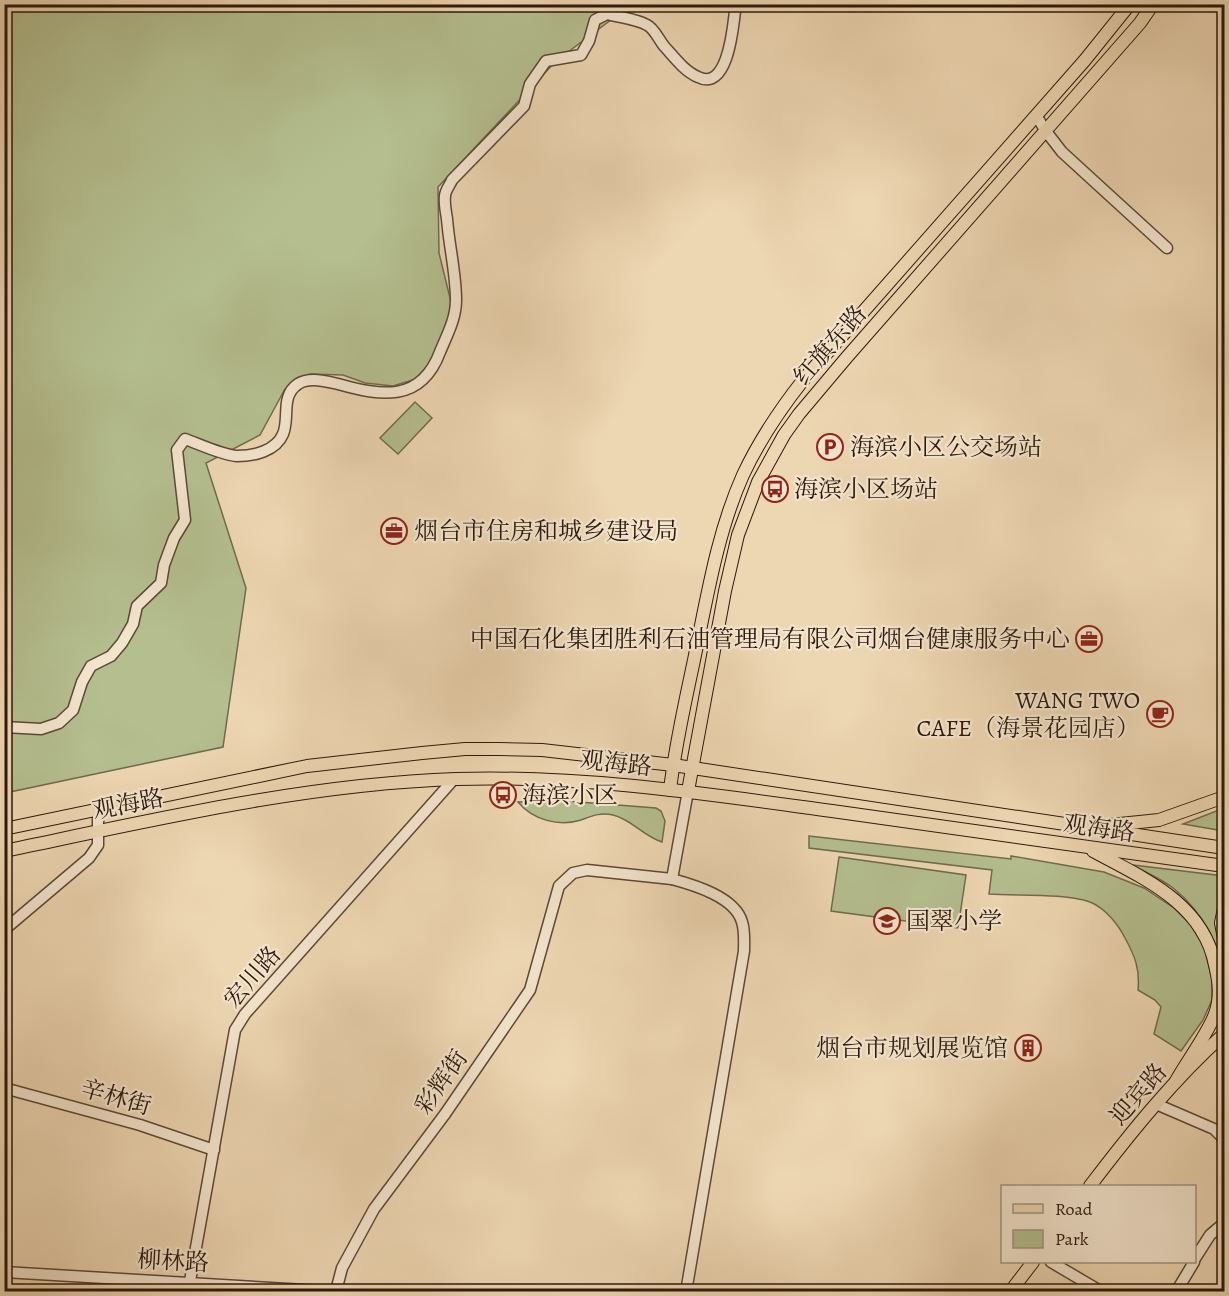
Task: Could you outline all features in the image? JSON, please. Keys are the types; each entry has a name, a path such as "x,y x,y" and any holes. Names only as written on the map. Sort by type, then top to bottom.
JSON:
{"main road":[{"name":"红旗东路","path":"670,789 673,765 723,530 748,465 785,403 804,379 1036,115 1130,4"},
{"name":"红旗东路","path":"688,791 725,591 738,535 758,482 784,435 839,365 1153,4"},
{"name":"观海路","path":"4,829 307,766 454,750 542,750 673,765 1083,826"},
{"name":"观海路","path":"4,850 310,791 454,779 567,779 688,791 1224,866"},
{"path":"1083,826 1159,820 1224,797"},
{"path":"1083,826 1224,848"},
{"path":"1087,848 1170,894 1190,912 1205,934 1214,955 1220,984 1214,1016 1176,1081"},
{"path":"1224,908 1221,923 1224,939"},
{"name":"迎宾路","path":"1091,1185 1176,1081 1224,1035"},
{"path":"1010,1292 1032,1263"}],"street":[{"path":"4,727 40,729 59,723 73,710 82,682 91,666 111,656 122,643 133,624 137,606 161,583 164,565 174,538 185,520 177,450 184,439 235,456 255,453 273,448 284,433 289,393 299,383 312,380 327,381 372,393 395,393 412,388 427,378 438,358 456,313 456,278 449,243 444,194 452,180 524,106 530,84 546,61 580,55 589,41 596,20 607,14 648,25 684,68 700,78 709,78 721,71 727,58 735,11 734,4"},
{"path":"1036,115 1062,152 1167,248"},
{"name":"宏川路","path":"189,1287 235,1030 245,1014 454,779"},
{"path":"686,1292 744,951 742,921 729,903 695,886 672,879 688,791"},
{"path":"4,930 89,858 98,844 98,808"},
{"name":"彩辉街","path":"338,1291 342,1268 374,1209 445,1114 530,990 559,886 573,873 586,870 672,879"},
{"name":"辛林街","path":"4,1088 140,1125 214,1150"},
{"path":"1156,1104 1214,1129 1224,1139"},
{"path":"1196,1258 1210,1235 1224,1223"},
{"path":"1053,1263 1102,1292"},
{"path":"1176,1292 1193,1263"},
{"name":"柳林路","path":"4,1272 189,1287 338,1291"}],"green space":[{"path":"5,5 661,5 619,14 556,61 438,187 439,253 453,310 433,359 416,379 393,386 365,383 343,375 310,374 285,389 260,435 206,463 246,588 223,747 5,793"},
{"path":"415,402 432,418 398,454 380,438"},
{"path":"566,801 656,808 661,811 665,821 662,842 626,820 613,815 601,814 573,822 555,822 531,813 518,802"},
{"path":"1224,808 1224,831 1183,824"},
{"path":"809,836 1011,859 1011,856 1104,872 1144,888 1174,908 1191,925 1204,947 1212,979 1212,1000 1203,1020 1181,1051 1154,1034 1161,1007 1155,1000 1138,990 1137,969 1129,945 1115,922 1096,905 1068,897 989,894 992,870 809,848"},
{"path":"839,857 966,875 958,928 831,911"},
{"path":"1133,865 1224,876 1224,894 1218,907 1218,934 1224,950 1224,1015 1213,1024 1221,998 1222,975 1216,947 1210,933 1193,908 1173,888"}],"place":[{"name":"海滨小区公交场站","path":"830,447"},
{"name":"海滨小区场站","path":"775,489"},
{"name":"烟台市住房和城乡建设局","path":"394,531"},
{"name":"中国石化集团胜利石油管理局有限公司烟台健康服务中心","path":"1089,639"},
{"name":"WANG TWO CAFE（海景花园店）","path":"1160,714"},
{"name":"海滨小区","path":"503,795"},
{"name":"国翠小学","path":"887,921"},
{"name":"烟台市规划展览馆","path":"1028,1048"}]}
